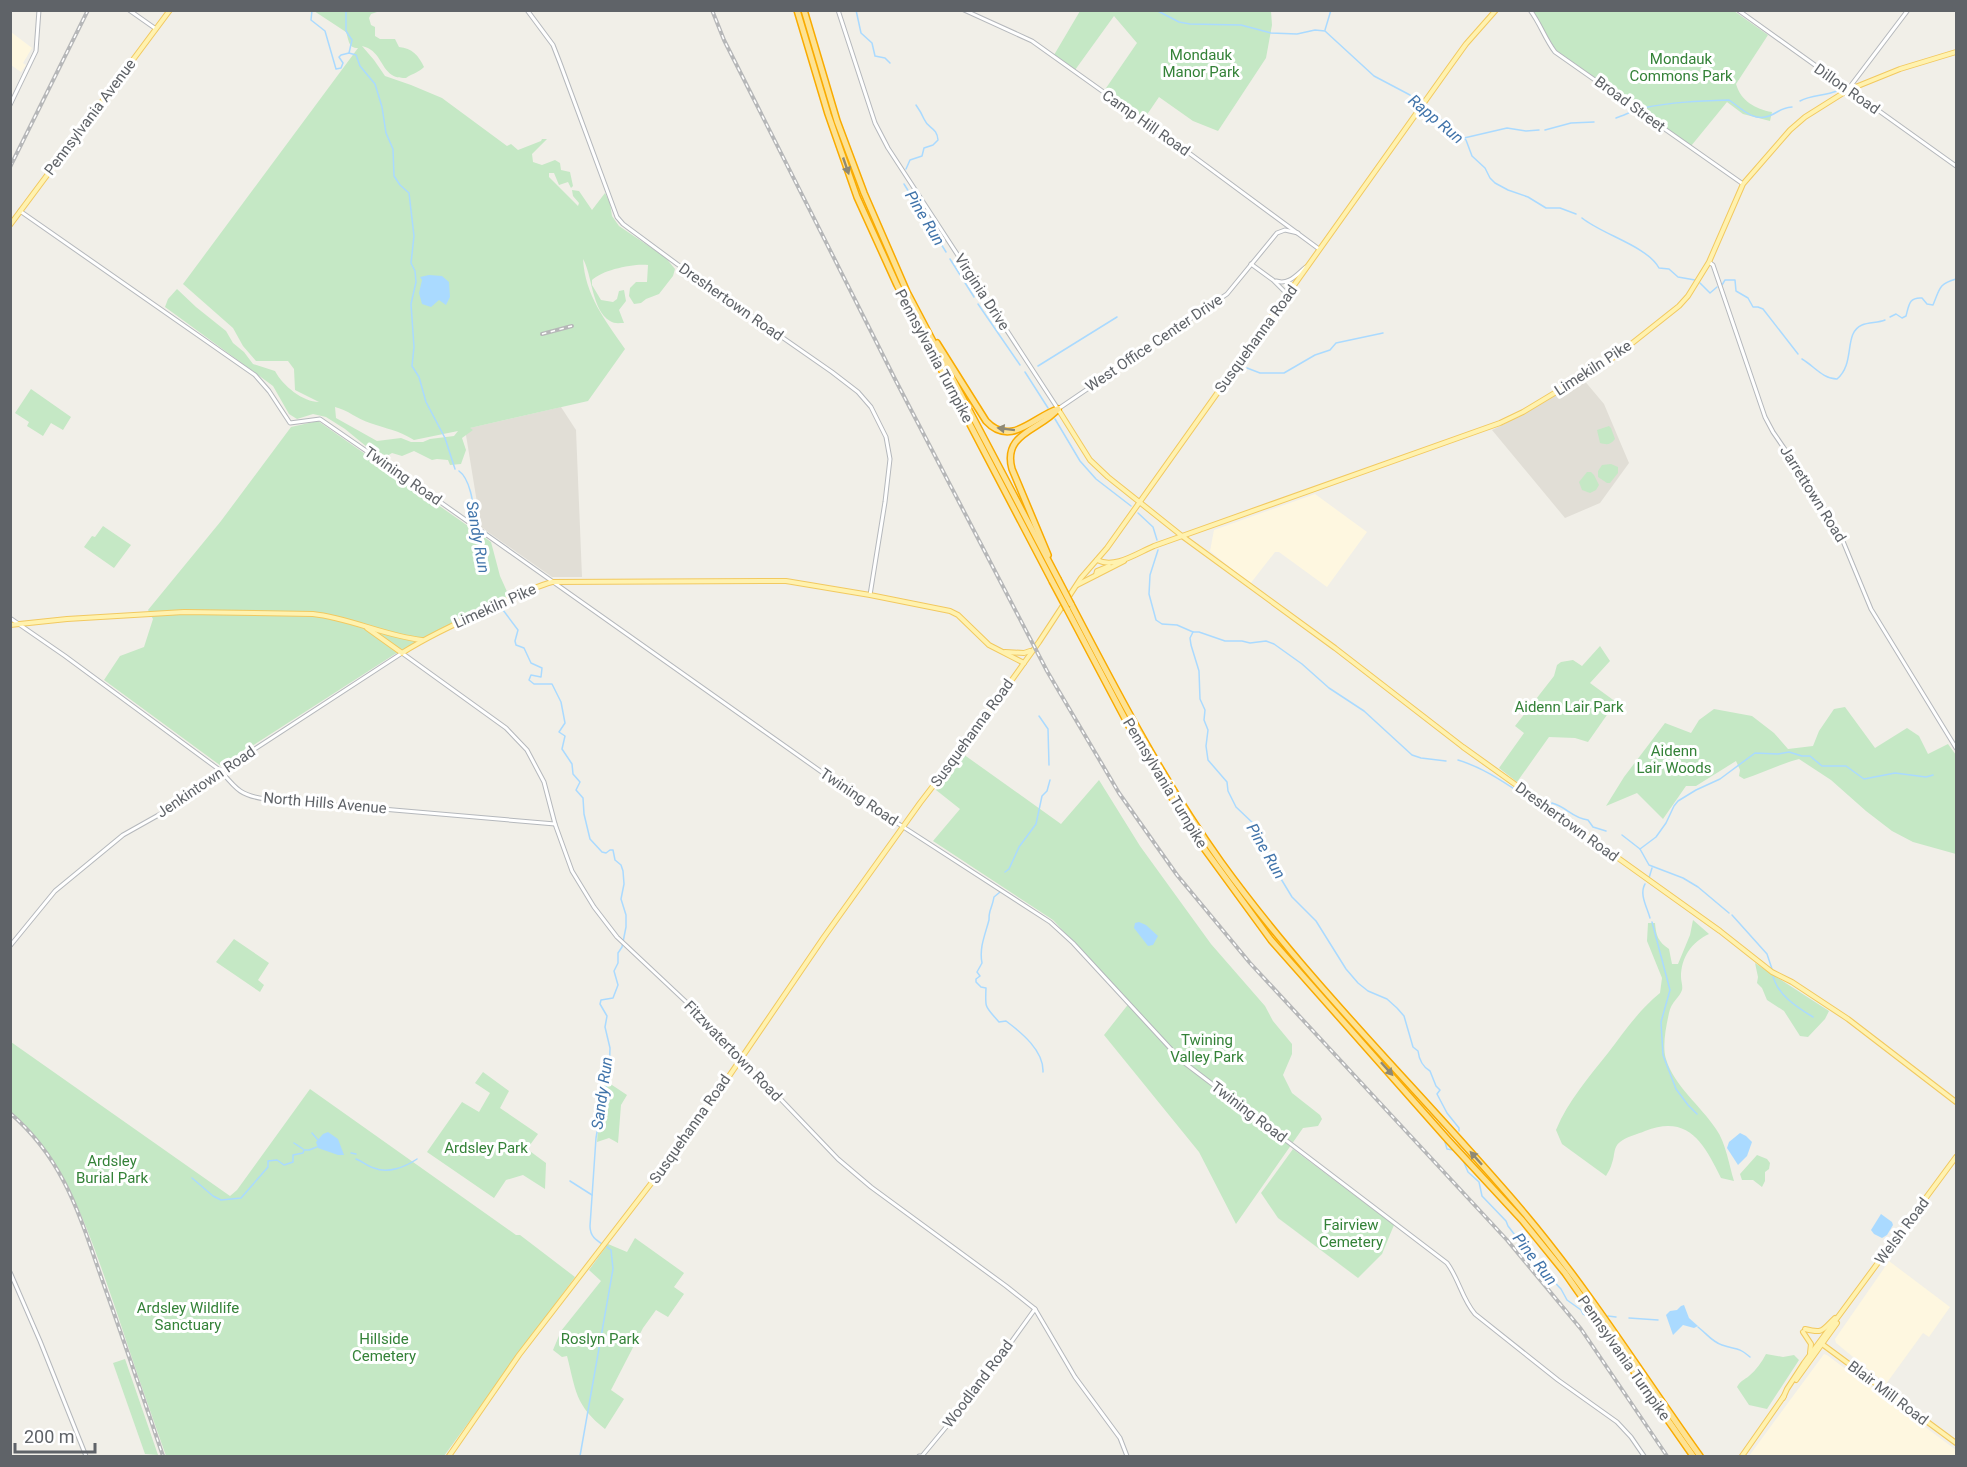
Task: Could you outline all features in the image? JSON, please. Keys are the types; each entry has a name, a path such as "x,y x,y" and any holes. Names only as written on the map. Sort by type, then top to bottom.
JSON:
{"highway":[{"name":"Pennsylvania Turnpike","path":"797,10 828,114 857,196 901,293 1055,580"},
{"name":"Pennsylvania Turnpike","path":"804,10 837,121 864,193 907,292 1140,747 1203,847 1271,940 1522,1220 1565,1273 1693,1456"},
{"path":"907,292 957,376 989,424 1003,431 1014,431 1058,409"},
{"path":"1055,580 1012,469 1010,457 1015,442 1058,409"},
{"name":"Pennsylvania Turnpike","path":"1069,607 1162,771 1222,863 1285,946 1431,1107 1546,1240 1700,1456"}],"main road":[{"name":"Pennsylvania Avenue","path":"10,225 170,10"},
{"name":"Susquehanna Road","path":"449,1456 506,1373 692,1131 824,937 1024,663 1075,586 1097,560 1288,295 1454,60 1496,10"},
{"name":"Limekiln Pike","path":"1130,557 1182,536 1516,416 1616,356 1679,306 1699,279 1708,262 1743,184 1805,117 1848,90 1900,69 1956,52"},
{"name":"Virginia Drive","path":"1058,409 1090,460 1182,536"},
{"name":"Dreshertown Road","path":"1182,536 1335,648 1463,747 1720,931 1772,972 1792,982 1848,1019 1956,1102"},
{"path":"1095,576 1097,571 1130,557"},
{"path":"1075,586 1130,557"},
{"path":"1097,560 1105,563 1114,562"},
{"name":"Limekiln Pike","path":"422,640 540,585 552,582 786,581 870,595 955,613 989,645 1024,663"},
{"path":"10,625 67,619 202,612 313,614 422,640"},
{"name":"Fitzwatertown Road","path":"367,628 402,653"},
{"name":"Jenkintown Road","path":"402,653 422,640"},
{"path":"1005,652 1028,653 1034,649"},
{"path":"1012,652 1024,663"},
{"name":"Welsh Road","path":"1742,1456 1840,1314 1956,1157"},
{"name":"Welsh Road","path":"1783,1398 1804,1364 1845,1312 1847,1305"},
{"path":"1804,1364 1812,1347 1804,1330 1822,1331 1840,1314"},
{"name":"Blair Mill Road","path":"1821,1343 1956,1443"}],"street":[{"path":"10,105 36,51 39,10"},
{"path":"129,10 156,29"},
{"name":"Dreshertown Road","path":"527,10 555,50 617,217 623,224 832,372 858,392 876,414 886,437 890,459 870,595"},
{"name":"Virginia Drive","path":"838,10 876,123 888,148 1058,409"},
{"name":"Camp Hill Road","path":"964,10 1032,41 1319,249"},
{"name":"Broad Street","path":"1530,10 1555,52 1743,184"},
{"name":"Dillon Road","path":"1738,10 1956,166"},
{"path":"1848,90 1908,10"},
{"name":"Twining Road","path":"21,211 255,375 269,391 290,423 320,419 857,797 982,876 1056,927 1182,1061 1447,1263 1469,1307 1475,1314 1617,1422 1644,1456"},
{"name":"West Office Center Drive","path":"1058,409 1227,294 1274,236 1283,231 1298,233"},
{"name":"Jarrettown Road","path":"1708,262 1713,265 1769,424 1840,534 1871,609 1956,748"},
{"path":"1251,264 1274,280 1288,295"},
{"path":"1274,280 1282,283 1290,280 1309,264"},
{"name":"North Hills Avenue","path":"10,618 221,771 237,789 254,797 555,824"},
{"name":"Jenkintown Road","path":"10,946 43,904 66,882 123,836 171,808 221,771 402,653"},
{"name":"Fitzwatertown Road","path":"402,653 499,723 534,760 544,782 555,824 576,878 617,937 699,1014 838,1160 1035,1309 1075,1377 1120,1438 1127,1456"},
{"path":"10,1272 86,1456"},
{"name":"Woodland Road","path":"919,1456 922,1456 976,1391 1035,1309"}],"shaded area":[{"path":"11,32 32,48 23,63 26,65 21,72 11,65"},
{"path":"1583,379 1604,404 1629,463 1600,503 1565,518 1492,430 1521,416"},
{"path":"561,407 576,430 582,577 552,577 481,527 465,429"},
{"path":"1315,494 1367,532 1327,587 1279,552 1275,552 1250,584 1210,551 1214,530"},
{"path":"1889,1261 1950,1307 1929,1337 1923,1333 1886,1384 1836,1343 1835,1339"},
{"path":"1824,1354 1956,1450 1956,1456 1749,1456"}],"green space":[{"path":"314,11 380,11 371,14 369,18 371,25 375,27 375,36 380,39 395,39 399,47 414,53 424,67 406,78 395,77 388,72 373,51 362,46 385,76 442,98 507,146 511,144 518,150 547,139 532,154 533,162 542,165 555,160 560,163 561,170 570,172 573,186 571,188 568,182 559,185 554,173 549,173 549,177 578,206 579,203 573,196 572,190 579,191 592,210 605,193 610,203 612,216 619,226 665,257 675,269 673,276 659,294 634,304 629,296 630,288 636,282 647,282 648,265 618,268 592,280 592,285 601,300 613,302 617,299 619,291 624,290 626,301 619,310 624,323 615,323 604,316 599,309 583,259 592,296 603,317 625,349 588,401 470,428 473,430 462,438 466,450 461,464 450,465 448,460 432,460 414,451 402,456 392,453 387,456 367,447 326,417 313,414 297,419 289,414 273,386 165,307 168,299 177,289 226,331 233,343 253,364 275,371 294,392 306,399 319,402 295,390 294,369 288,361 256,361 243,346 233,328 183,284 358,48 348,41 346,32","holes":["335,407 365,421 414,440 458,431 454,436 423,442 411,442 401,438 377,441 336,418"]},
{"name":"Mondauk Manor Park","path":"1080,11 1271,11 1272,25 1266,58 1218,131 1193,121 1159,97 1144,119 1104,91 1137,43 1114,16 1075,70 1054,55"},
{"name":"Mondauk Commons Park","path":"1532,11 1734,11 1768,35 1736,84 1745,100 1760,109 1772,112 1770,121 1743,114 1727,102 1691,146 1556,50"},
{"path":"31,389 71,417 63,430 51,423 43,436 27,426 29,422 15,413"},
{"path":"318,421 491,542 500,576 509,596 395,654 221,766 104,680 120,656 144,647 153,619 148,610 221,521 291,427"},
{"path":"1609,426 1615,439 1608,444 1600,443 1597,430"},
{"path":"1611,464 1618,467 1618,473 1610,483 1607,483 1598,477 1598,471 1602,465"},
{"path":"1587,472 1594,475 1599,485 1590,493 1582,490 1579,482"},
{"path":"103,526 131,545 114,568 84,547"},
{"name":"Aidenn Lair Park","path":"1600,646 1610,661 1590,683 1616,702 1588,742 1575,738 1549,737 1517,782 1499,768 1524,733 1515,726 1554,676 1557,665 1573,660 1582,666"},
{"name":"Aidenn Lair Woods","path":"1845,707 1875,748 1907,728 1919,736 1928,754 1948,744 1956,755 1956,854 1913,842 1892,831 1831,780 1799,759 1744,779 1739,776 1740,770 1736,761 1696,786 1686,786 1663,819 1637,793 1606,806 1624,777 1665,723 1691,733 1699,720 1714,709 1752,716 1774,733 1788,749 1813,746 1819,731 1834,709"},
{"name":"Twining Valley Park","path":"963,754 1061,824 1099,780 1140,846 1211,944 1265,1006 1273,1021 1292,1044 1292,1054 1283,1075 1292,1093 1322,1119 1318,1126 1303,1128 1236,1224 1199,1152 1104,1035 1130,1002 1053,920 933,841 960,809 936,790"},
{"path":"1693,920 1709,934 1697,941 1685,957 1681,977 1682,990 1669,1013 1664,1048 1666,1059 1675,1078 1710,1120 1719,1135 1725,1147 1734,1181 1721,1178 1708,1154 1693,1135 1673,1126 1645,1131 1620,1142 1616,1146 1612,1165 1606,1176 1562,1144 1556,1130 1586,1080 1632,1022 1660,993 1662,978 1647,941 1648,923 1655,923 1658,938 1669,949 1672,964 1678,964 1690,935"},
{"path":"234,939 269,963 258,980 264,985 260,992 216,962"},
{"path":"1755,963 1829,1011 1825,1019 1808,1037 1800,1036 1784,1011 1767,1000 1757,983"},
{"path":"11,1042 230,1196 237,1190 310,1089 516,1235 520,1235 575,1277 444,1456 166,1456 97,1256 76,1203 48,1154 11,1112"},
{"name":"Ardsley Park","path":"483,1072 509,1091 500,1108 538,1134 527,1149 546,1163 545,1189 523,1175 506,1180 494,1198 427,1152 462,1102 479,1112 490,1093 475,1083"},
{"path":"606,1081 627,1095 621,1105 618,1143 609,1138 597,1142 601,1094"},
{"name":"Fairview Cemetery","path":"1293,1149 1394,1225 1382,1254 1358,1278 1278,1218 1261,1193"},
{"path":"1757,1155 1767,1159 1770,1163 1769,1169 1765,1172 1762,1187 1753,1180 1742,1180 1740,1174"},
{"name":"Roslyn Park","path":"635,1238 684,1273 674,1287 684,1294 668,1317 656,1310 643,1328 611,1390 624,1399 605,1429 582,1405 567,1356 562,1357 553,1350 561,1331 601,1281 589,1270 608,1244 627,1252"},
{"path":"1766,1354 1783,1357 1794,1355 1799,1360 1767,1409 1749,1405 1737,1387 1756,1369"},
{"path":"125,1359 158,1455 145,1454 113,1363"}],"water":[{"path":"442,276 449,282 450,297 446,305 439,300 431,307 422,304 419,293 422,280 420,277"},
{"path":"1139,922 1158,936 1153,945 1148,946 1134,928 1135,923"},
{"path":"328,1132 338,1139 344,1155 318,1148 316,1142"},
{"path":"1740,1133 1752,1142 1747,1156 1738,1165 1727,1148 1729,1142"},
{"path":"1881,1214 1893,1225 1887,1235 1882,1238 1871,1230"},
{"path":"1684,1305 1689,1318 1698,1326 1694,1328 1683,1325 1673,1335 1666,1315"}],"waterway":[{"name":"Sandy Run","path":"312,10 311,20 325,31 336,69 341,68 343,63 339,57 341,55 349,53 356,55 360,66 375,84 386,133 393,149 394,176 409,193 414,236 411,263 415,271 416,282 411,304 414,347 412,366 419,377 426,402 445,438 455,469"},
{"path":"346,10 346,31 352,40 349,53"},
{"name":"Pine Run","path":"856,10 861,33 872,43 875,56 885,58 890,63"},
{"name":"Rapp Run","path":"1156,10 1179,22 1190,24 1241,25 1271,33 1297,34 1315,30 1325,31 1374,76 1410,95 1466,140 1472,156 1485,168 1495,183 1528,197 1546,208 1560,208 1576,214"},
{"path":"1325,30 1331,10"},
{"path":"1800,101 1837,91"},
{"path":"1616,118 1643,108 1696,101 1729,100 1752,116 1758,117 1769,116 1792,107"},
{"name":"Pine Run","path":"906,169 910,160 922,156 924,148 933,145 938,140 936,133 916,105"},
{"path":"1545,130 1571,123 1594,122"},
{"path":"1464,138 1507,128 1526,131 1539,130"},
{"name":"Pine Run","path":"904,184 946,252"},
{"name":"Rapp Run","path":"1582,218 1645,253 1659,268 1669,269 1678,277 1695,280"},
{"name":"Pine Run","path":"950,259 974,297"},
{"name":"Rapp Run","path":"1890,317 1896,314 1902,318 1906,316 1910,302 1914,299 1922,298 1927,304 1933,305 1943,285 1956,279"},
{"name":"Rapp Run","path":"1722,285 1725,280 1735,280 1736,291 1748,298 1753,307 1763,309 1798,354"},
{"name":"Rapp Run","path":"1700,283 1710,293 1717,287"},
{"name":"Pine Run","path":"978,304 1020,365"},
{"path":"1038,366 1117,317"},
{"name":"Rapp Run","path":"1802,359 1823,375 1837,379 1846,365 1856,329 1865,324 1885,320"},
{"path":"1247,368 1260,373 1284,373 1315,355 1330,350 1336,343 1383,333"},
{"name":"Pine Run","path":"1025,372 1048,408"},
{"name":"Pine Run","path":"1055,419 1080,461 1096,479 1131,506"},
{"name":"Sandy Run","path":"459,471 464,476 470,490 477,532"},
{"name":"Pine Run","path":"1138,513 1153,527 1157,540"},
{"path":"1158,550 1150,575 1149,594 1156,620 1162,624 1177,625 1225,641 1250,643 1266,641 1274,644 1302,664 1329,688 1364,711 1412,755 1446,761"},
{"name":"Sandy Run","path":"500,606 518,630 516,645 524,648 531,663 542,668 541,677 531,675 529,680 534,684 552,684 561,702 565,723 559,732 565,736 562,749 572,764 573,774 580,782 576,790 583,798 590,839 602,852 613,850 615,860 621,865 623,871 624,884 621,899 626,915 626,927 614,971 618,985 613,998 601,1000 600,1004 607,1016 605,1027 610,1048 609,1079 603,1097 596,1138 590,1226 594,1238 611,1250 613,1269 580,1456"},
{"name":"Pine Run","path":"1193,632 1190,638 1199,671 1200,699 1205,710 1204,720 1208,730 1206,746 1208,760 1227,782 1228,791 1236,807 1256,826 1275,869 1292,897 1316,921 1346,969 1358,983 1368,991 1387,999 1404,1016 1413,1047 1418,1051 1423,1065 1430,1071 1440,1090 1437,1094 1459,1131"},
{"path":"1039,716 1048,729 1049,765"},
{"path":"1640,849 1656,837 1678,801 1720,779 1755,753 1789,752 1810,756 1822,766 1846,766 1864,779 1895,773 1926,777 1933,775"},
{"path":"1458,760 1492,775 1544,808"},
{"path":"1005,872 1009,869 1019,847 1036,824 1042,796 1047,791 1050,780"},
{"path":"1550,806 1552,803 1557,805 1588,820 1593,827 1606,831"},
{"path":"1622,835 1640,849 1649,865 1683,878 1698,887 1729,913"},
{"path":"1649,878 1652,868"},
{"path":"1645,884 1643,896 1650,918"},
{"path":"1000,892 994,897 982,947 982,963 977,972 980,976 976,982 986,988 987,1007 994,1017 999,1022 1006,1021 1036,1050 1043,1072"},
{"path":"1732,915 1767,954 1772,969"},
{"path":"1652,922 1670,990 1661,1022 1663,1055 1676,1089 1697,1114"},
{"path":"1773,975 1783,994 1813,1017"},
{"path":"312,1133 318,1140"},
{"name":"Pine Run","path":"1445,1142 1447,1149 1453,1150 1463,1160 1468,1172 1479,1182 1482,1196 1506,1221 1538,1265 1561,1289 1567,1300 1589,1317"},
{"path":"294,1143 303,1149"},
{"path":"192,1178 221,1200 241,1198 268,1167 268,1161 277,1160 284,1165 293,1162 293,1155 317,1147"},
{"path":"351,1153 356,1154"},
{"path":"356,1159 379,1170 402,1167 417,1159"},
{"path":"570,1181 592,1195"},
{"name":"Pine Run","path":"1608,1316 1616,1317"},
{"name":"Pine Run","path":"1629,1318 1658,1320"},
{"name":"Pine Run","path":"1698,1327 1715,1342 1739,1350 1750,1357"}],"railway":[{"path":"10,167 88,10"},
{"path":"712,10 724,40 896,381 1047,671 1119,793 1177,875 1250,963 1507,1240 1581,1329 1667,1456"},
{"path":"542,334 572,326"},
{"path":"10,1113 46,1152 70,1194 88,1239 163,1456"}],"park label":[{"name":"Ardsley Burial Park","path":"112,1170"},
{"name":"Ardsley Wildlife Sanctuary","path":"188,1316"},
{"name":"Hillside Cemetery","path":"384,1348"}]}
